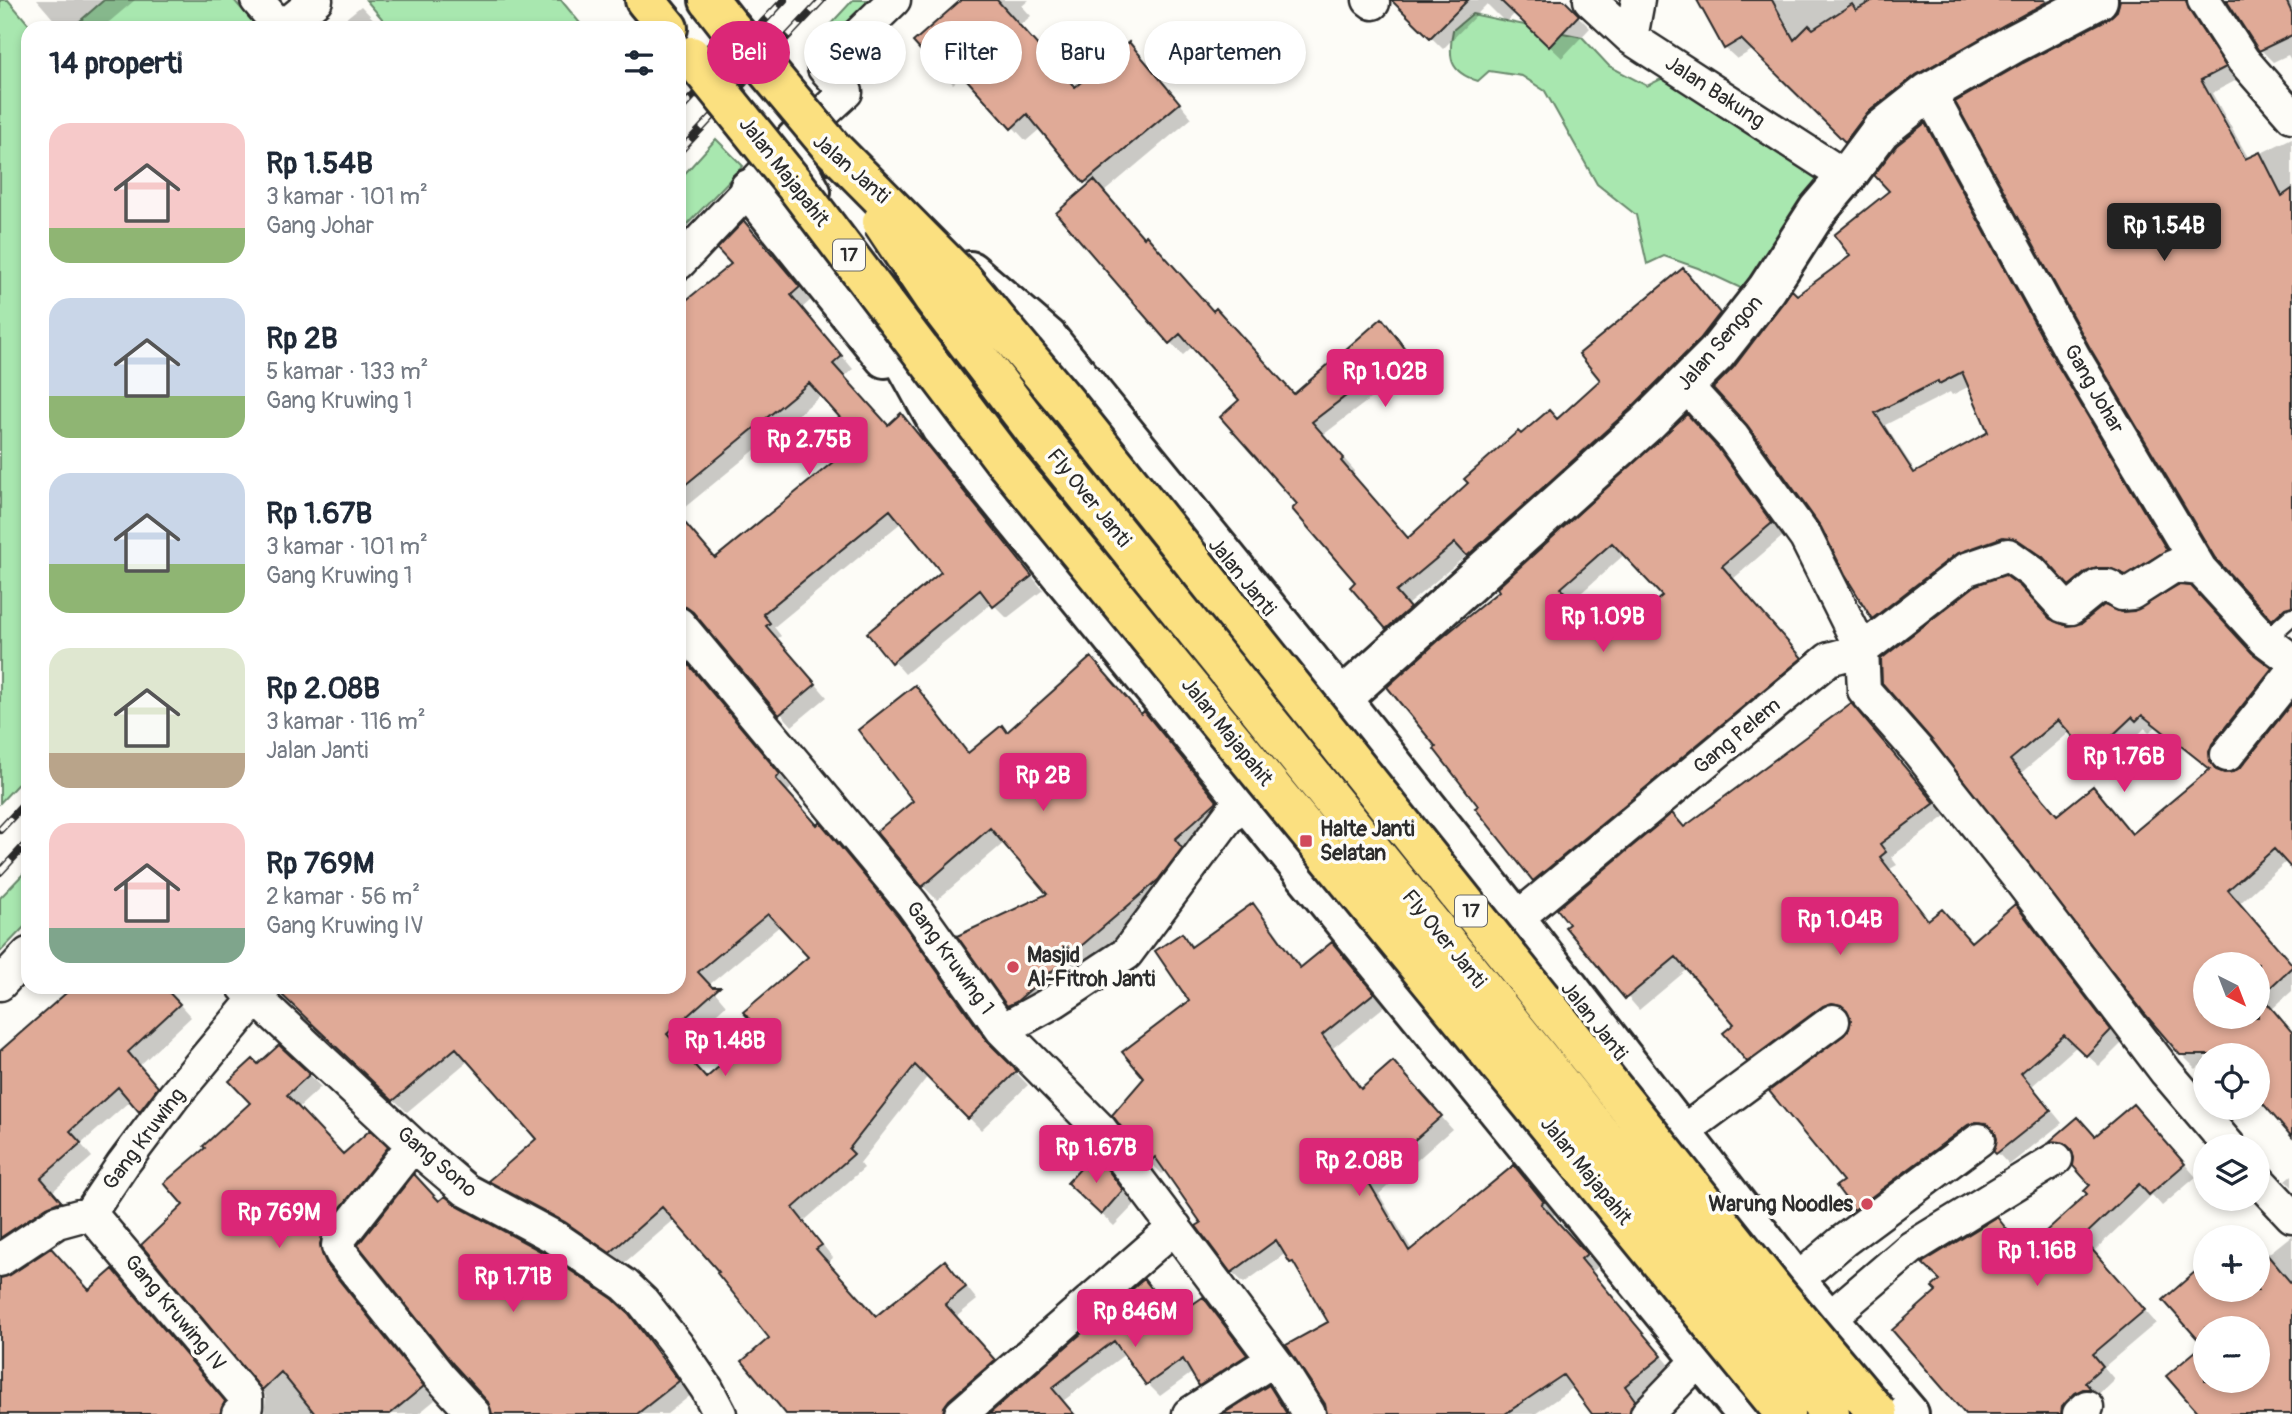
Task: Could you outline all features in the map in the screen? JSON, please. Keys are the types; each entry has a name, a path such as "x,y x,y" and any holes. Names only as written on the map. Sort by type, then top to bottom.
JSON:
{"highway":[{"path":"645,0 662,21"},
{"name":"17","path":"709,0 808,142 963,280 1068,404 1777,1294 1878,1414"},
{"name":"Jalan Majapahit","path":"686,50 795,185 1002,458 1786,1414"},
{"name":"Fly Over Janti","path":"808,142 1034,430 1722,1284 1830,1414"}],"street":[{"path":"257,0 276,21"},
{"path":"290,21 316,0"},
{"path":"686,256 749,189 808,142 846,92 824,68 894,0"},
{"name":"Jalan Bakung","path":"1590,0 1631,38 1846,177"},
{"path":"1631,38 1638,0"},
{"name":"Jalan Sengon","path":"1342,699 1646,424 1716,354 1758,300 1818,210 1881,130 1929,92 2098,0"},
{"path":"2204,0 2243,60 2292,116"},
{"name":"Gang Johar","path":"1929,92 2074,357 2200,569 2265,640 2292,660"},
{"name":"Jalan Janti","path":"808,142 1048,338 1342,699 1796,1281 1909,1414"},
{"name":"Jalan Janti","path":"808,142 941,428 1746,1414"},
{"path":"749,189 941,428"},
{"path":"941,428 939,396 947,366 959,346 980,328 1002,321 1020,321 1048,338"},
{"path":"1685,385 1732,436 1806,538 1862,650 1864,690 1917,750 2016,874 2166,1072 2219,1134"},
{"name":"Gang Pelem","path":"1516,919 1829,659 1862,650 1968,569 2008,555 2032,572 2063,606 2071,608 2098,586 2108,586 2121,594 2132,593 2174,566 2200,569"},
{"name":"Gang Kruwing 1","path":"686,632 912,904 1002,1030 1055,1001 1126,954 1243,797"},
{"path":"2227,755 2292,673"},
{"path":"0,984 21,962"},
{"name":"Gang Kruwing","path":"90,1213 145,1135 252,994"},
{"name":"Gang Sono","path":"259,994 413,1145 466,1190 556,1238 625,1285 643,1302 677,1345 708,1389 720,1414"},
{"path":"1681,1133 1833,1021"},
{"path":"1493,1105 1596,1024"},
{"path":"1002,1030 1101,1130 1273,1360 1309,1414"},
{"path":"1796,1281 1843,1241 1979,1140"},
{"path":"413,1145 339,1239 338,1245 342,1254 440,1377 474,1414"},
{"path":"1828,1319 1911,1248 2056,1159"},
{"path":"2270,1193 2292,1216"},
{"path":"0,1260 57,1222 90,1213"},
{"name":"Gang Kruwing IV","path":"90,1213 246,1398 246,1406 238,1414"},
{"path":"961,1414 1175,1227"},
{"path":"1647,1414 1700,1359"},
{"path":"1189,1414 1273,1360"}],"lane":[{"path":"2265,640 2292,616"}],"green space":[{"path":"0,0 8,0 26,21 21,21 21,780 0,803"},
{"path":"104,0 234,0 252,21 80,21"},
{"path":"366,0 561,0 578,21 384,21"},
{"path":"853,0 888,0 867,21 833,21"},
{"path":"1472,14 1582,37 1609,66 1647,86 1663,78 1718,105 1830,181 1747,291 1698,268 1664,256 1647,264 1636,215 1597,184 1545,91 1522,76 1489,71 1478,81 1456,68 1451,56 1453,30"},
{"path":"716,139 743,166 686,226 686,172"},
{"path":"21,876 21,930 0,952 0,898"}],"building":[{"path":"961,0 997,0 1016,21 937,21"},
{"path":"1391,0 1468,0 1430,38"},
{"path":"1500,0 1564,0 1579,15 1549,47"},
{"path":"1697,0 1772,0 1794,40 1809,25 1813,29 1852,4 1856,10 1874,0 2046,2 1916,75 1867,113 1845,142 1741,39 1724,49"},
{"path":"2120,0 2186,0 2189,10 2226,67 2201,80 2245,159 2260,152 2282,196 2292,189 2292,606 2285,608 2272,620 2215,558 2090,348 1955,102 2108,19 2117,11"},
{"path":"2226,0 2286,0 2292,13 2292,35 2259,51"},
{"path":"1022,28 1036,44 1036,84 1072,84 1075,87 1079,84 1130,84 1130,43 1144,60 1144,84 1164,84 1180,103 1084,183 1027,114 1011,129 971,84 1022,84"},
{"path":"920,36 920,50 913,42"},
{"path":"1925,123 2058,366 2167,550 2126,575 2109,568 2097,568 2086,572 2069,586 2043,557 2018,540 2003,537 1956,554 1872,619 1845,575 1821,527 1747,425 1713,388 1733,368 1792,290 1797,295 1850,256 1834,235 1889,191 1874,175 1897,145","holes":["1962,372 1988,432 1914,473 1875,413"]},
{"path":"1094,180 1144,238 1146,235 1213,311 1216,308 1294,394 1382,318 1406,350 1312,422 1344,458 1341,461 1408,538 1468,483 1464,479 1518,431 1521,434 1549,410 1557,419 1600,380 1579,354 1683,268 1720,313 1700,339 1631,408 1467,556 1455,543 1396,592 1410,608 1386,629 1350,587 1355,582 1292,509 1297,504 1220,417 1239,400 1180,334 1169,344 1056,213"},
{"path":"744,221 800,287 791,295 842,356 833,364 888,425 901,413 1032,576 993,607 980,590 891,663 867,633 941,572 890,510 763,614 770,623 766,626 816,684 779,715 686,607 686,524 715,558 860,440 809,383 686,484 686,300 731,264 717,249"},
{"path":"1687,414 1718,448 1772,523 1722,566 1802,658 1533,881 1475,808 1478,806 1434,749 1436,747 1387,687 1499,591 1497,588","holes":["1612,543 1662,596 1606,644 1561,588"]},
{"path":"2005,575 2020,586 2050,619 2067,626 2082,623 2104,605 2122,612 2134,611 2178,585 2191,586 2252,653 2272,668 2212,744 2209,752 2210,761 2216,770 2233,772 2241,767 2292,703 2292,869 2274,849 2228,890 2292,967 2270,988 2270,952 2193,952 2193,1029 2270,1029 2270,1006 2292,1032 2292,1137 2270,1112 2270,1043 2193,1043 2193,1055 2180,1055 2145,1014 1931,739 1882,683 1881,659 1976,585","holes":["2142,715 2210,769 2132,834 2093,786 2057,815 2010,760 2058,720 2091,756 2132,717 2136,721"]},
{"path":"1091,657 1141,714 1144,711 1217,801 1175,839 1182,848 1158,880 1016,1002 1007,1006 957,936 1047,894 990,828 922,887 876,832 913,801 858,730 915,685 968,753 1002,725 1007,732"},
{"path":"686,661 780,774 776,779 817,825 820,822 897,915 987,1041 1017,1071 968,1119 915,1065 849,1149 854,1154 793,1208 822,1245 816,1249 876,1316 945,1260 966,1287 945,1304 995,1360 949,1400 943,1414 786,1414 742,1361 769,1338 717,1273 719,1272 662,1207 610,1253 565,1222 488,1181 536,1139 456,1048 393,1101 281,994 686,994","holes":["768,914 808,957 743,1012 760,1031 706,1078 667,1034 720,987 712,987 698,972"]},
{"path":"1851,703 1935,803 1880,844 1886,852 1880,857 1928,920 1942,909 1971,942 2015,904 2111,1030 2086,1056 2064,1035 2021,1073 2051,1110 1996,1154 1993,1151 1997,1139 1994,1130 1986,1123 1968,1125 1854,1210 1836,1186 1843,1181 1769,1091 1844,1035 1851,1020 1847,1010 1832,1003 1823,1006 1747,1062 1723,1033 1734,1024 1676,957 1625,999 1565,927 1569,924 1557,909 1672,813 1684,827"},
{"path":"1253,903 1300,968 1332,942 1374,993 1322,1035 1361,1089 1393,1061 1442,1116 1368,1181 1409,1251 1514,1165 1544,1202 1541,1204 1587,1254 1581,1259 1662,1356 1625,1386 1635,1400 1629,1414 1592,1414 1563,1375 1505,1414 1327,1414 1325,1404 1286,1345 1328,1322 1293,1262 1290,1263 1276,1240 1231,1273 1196,1226 1201,1223 1155,1157 1149,1163 1112,1115 1144,1078 1122,1052 1189,1001 1155,951 1182,933 1191,947"},
{"path":"65,994 171,994 180,1004 128,1052 158,1087 139,1112 118,1087 70,1131 81,1143 41,1178 61,1201 47,1207 0,1238 0,1051"},
{"path":"279,1045 310,1074 287,1095 343,1154 370,1130 388,1147 325,1228 320,1244 327,1265 424,1386 390,1414 315,1414 281,1372 262,1390 141,1245 183,1205 164,1183 205,1148 203,1146 250,1103 229,1081 253,1059 258,1064"},
{"path":"2133,1104 2185,1164 2149,1195 2139,1184 2082,1238 2145,1310 2093,1354 2103,1366 2085,1382 2091,1389 2075,1393 2062,1407 2061,1414 1965,1414 1892,1330 1936,1291 1932,1287 1940,1280 1922,1263 1997,1217 2024,1251 2087,1194 2084,1191 2090,1185 2073,1166 2071,1149 2064,1143 2050,1141 2078,1117 2095,1136"},
{"path":"1095,1153 1123,1190 1101,1215 1067,1183"},
{"path":"414,1174 439,1201 445,1196 457,1206 546,1254 613,1299 629,1314 679,1381 637,1414 492,1414 488,1402 454,1365 358,1245"},
{"path":"51,1248 89,1290 113,1269 225,1401 220,1414 0,1414 0,1278 10,1275"},
{"path":"2270,1258 2292,1284 2292,1414 2199,1414 2166,1376 2193,1353 2193,1393 2270,1393 2270,1316 2193,1316 2193,1334 2163,1300 2193,1274 2193,1302 2270,1302"},
{"path":"1144,1279 1174,1317 1203,1297 1247,1355 1199,1386 1183,1359 1146,1385 1114,1341 1052,1388 1074,1414 989,1414"},
{"path":"1269,1385 1287,1414 1223,1414"}],"railway":[{"path":"686,104 784,0"},
{"path":"686,145 822,0"},
{"path":"0,830 21,808"},
{"path":"0,872 21,850"}],"place":[{"name":"Halte Janti Selatan","path":"1306,841"},
{"name":"Masjid Al-Fitroh Janti","path":"1013,967"},
{"name":"Warung Noodles","path":"1867,1204"}]}
